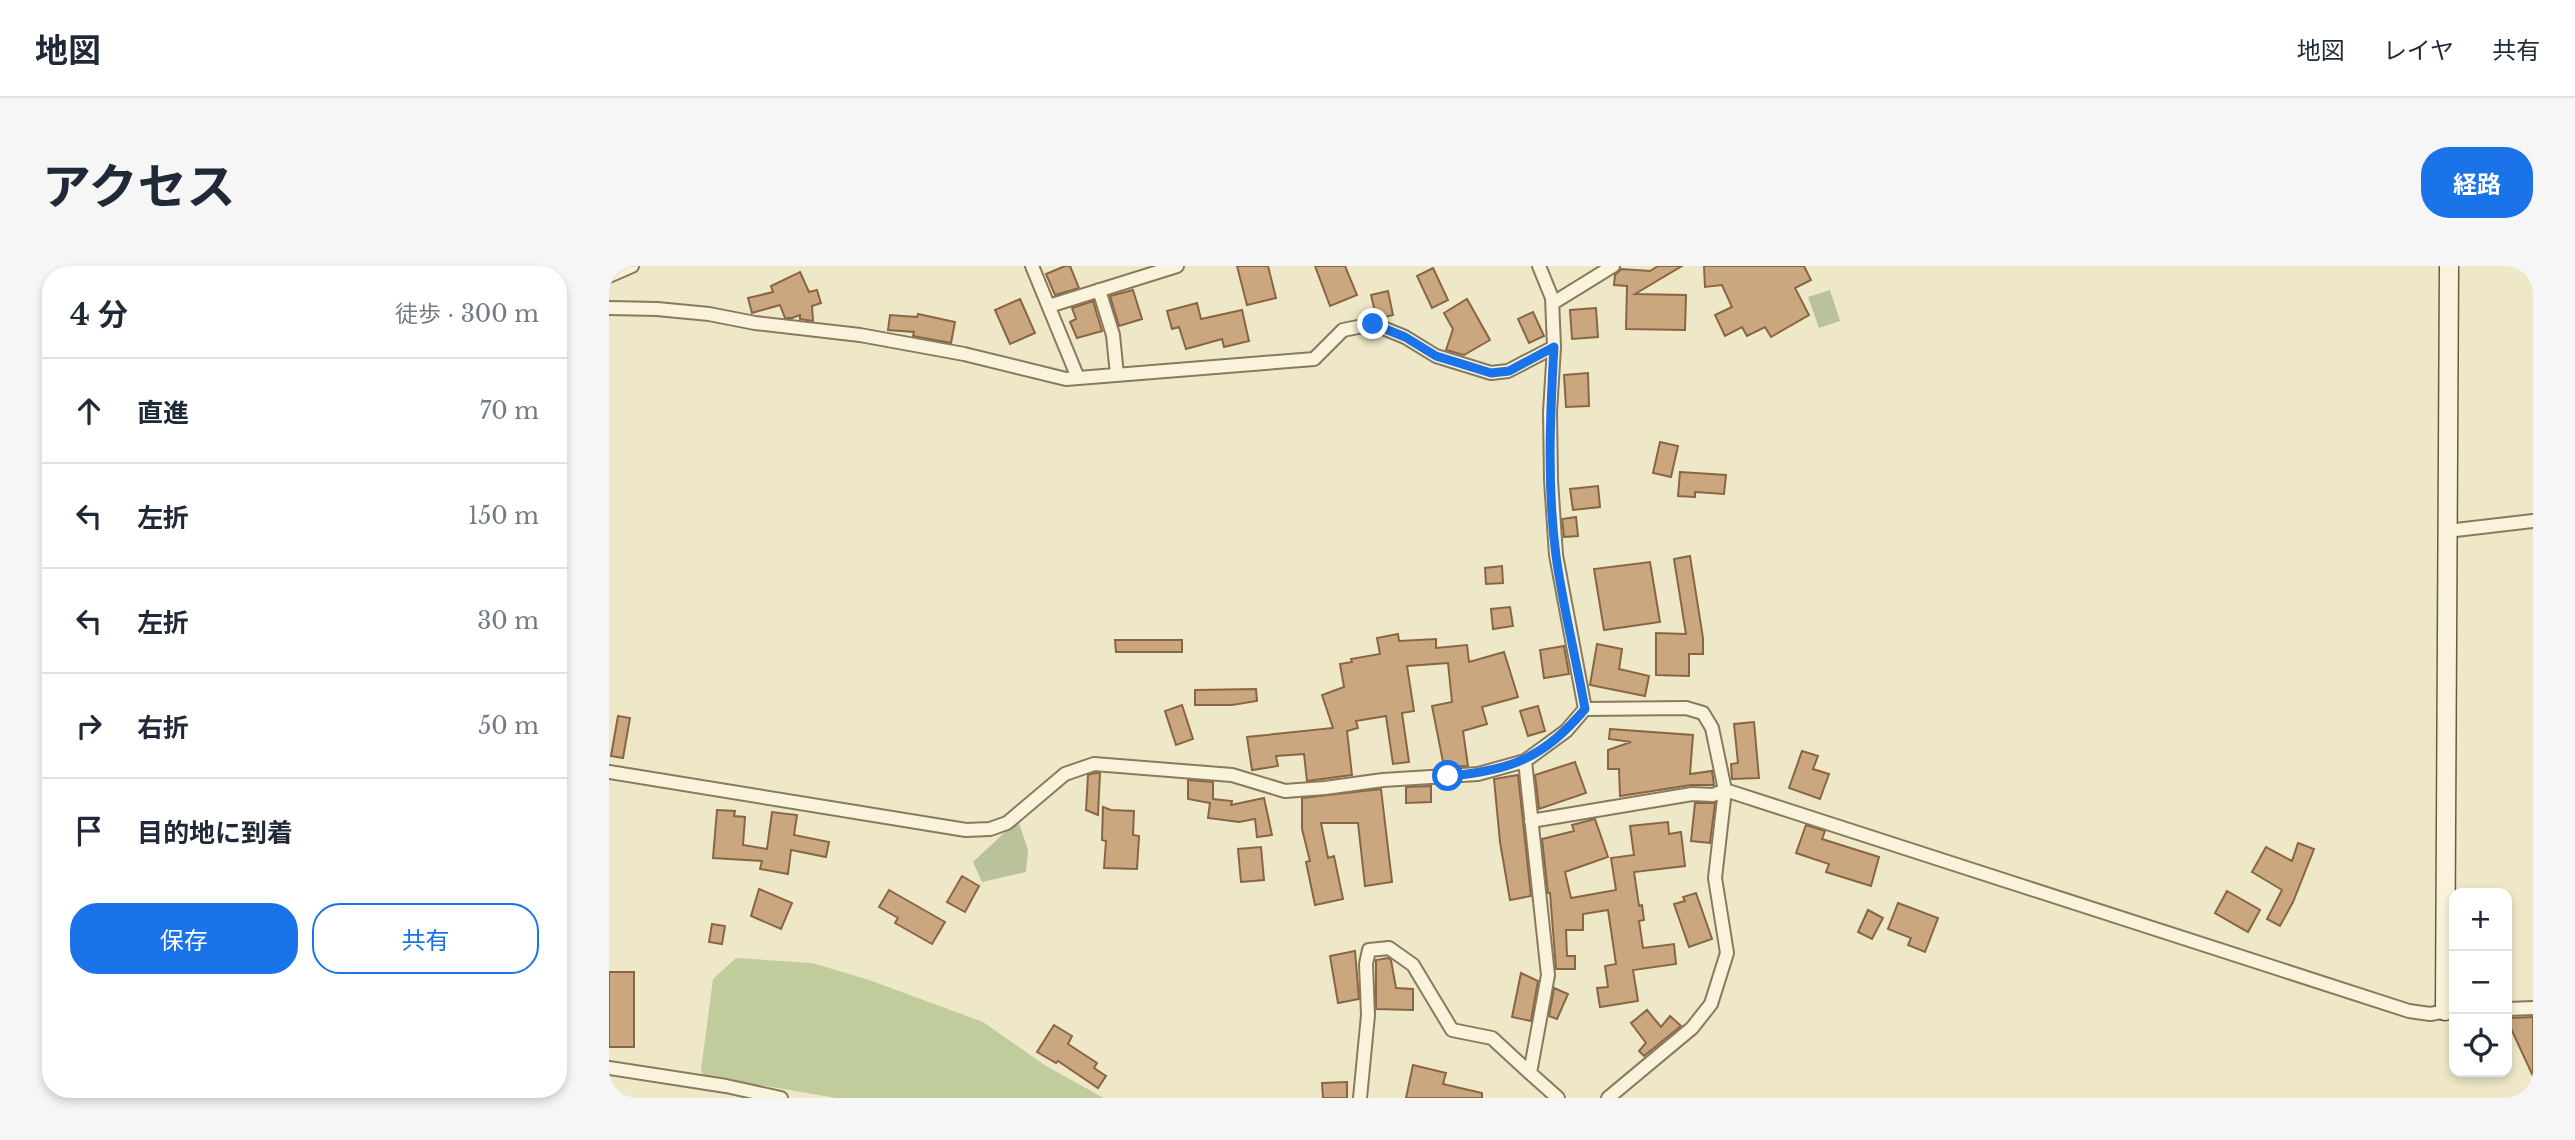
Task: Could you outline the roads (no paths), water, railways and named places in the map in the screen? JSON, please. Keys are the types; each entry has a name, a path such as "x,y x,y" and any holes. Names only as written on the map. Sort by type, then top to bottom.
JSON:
{"street":[{"path":"609,276 632,266"},
{"path":"1032,266 1078,377"},
{"path":"1049,306 1177,266"},
{"path":"1539,266 1553,303 1554,347 1550,412 1556,555 1585,709"},
{"path":"1553,303 1613,266"},
{"path":"2449,266 2447,531 2450,951"},
{"path":"1099,290 1113,335 1117,374"},
{"path":"609,308 709,314 755,323 860,335 964,354 1066,379 1314,359 1343,330 1373,324 1405,337 1436,356 1491,373 1509,371 1554,347"},
{"path":"2447,531 2533,521"},
{"path":"609,772 966,830 990,829 1007,823 1065,774 1094,764 1231,775 1285,791 1325,788 1384,780 1478,774 1525,761 1566,732 1585,709 1686,708 1703,713 1712,728 1725,790 1716,878 1727,953 1711,1004 1692,1028 1608,1098"},
{"path":"1525,761 1548,975 1530,1073"},
{"path":"1531,821 1692,794 1713,795 1725,790 2409,1011 2430,1014 2449,1011"},
{"path":"1360,1098 1368,1015 1369,950 1389,948 1413,965 1452,1030 1492,1038 1559,1098"},
{"path":"2512,1009 2533,1008"},
{"path":"609,1068 726,1086 781,1098"}]}
